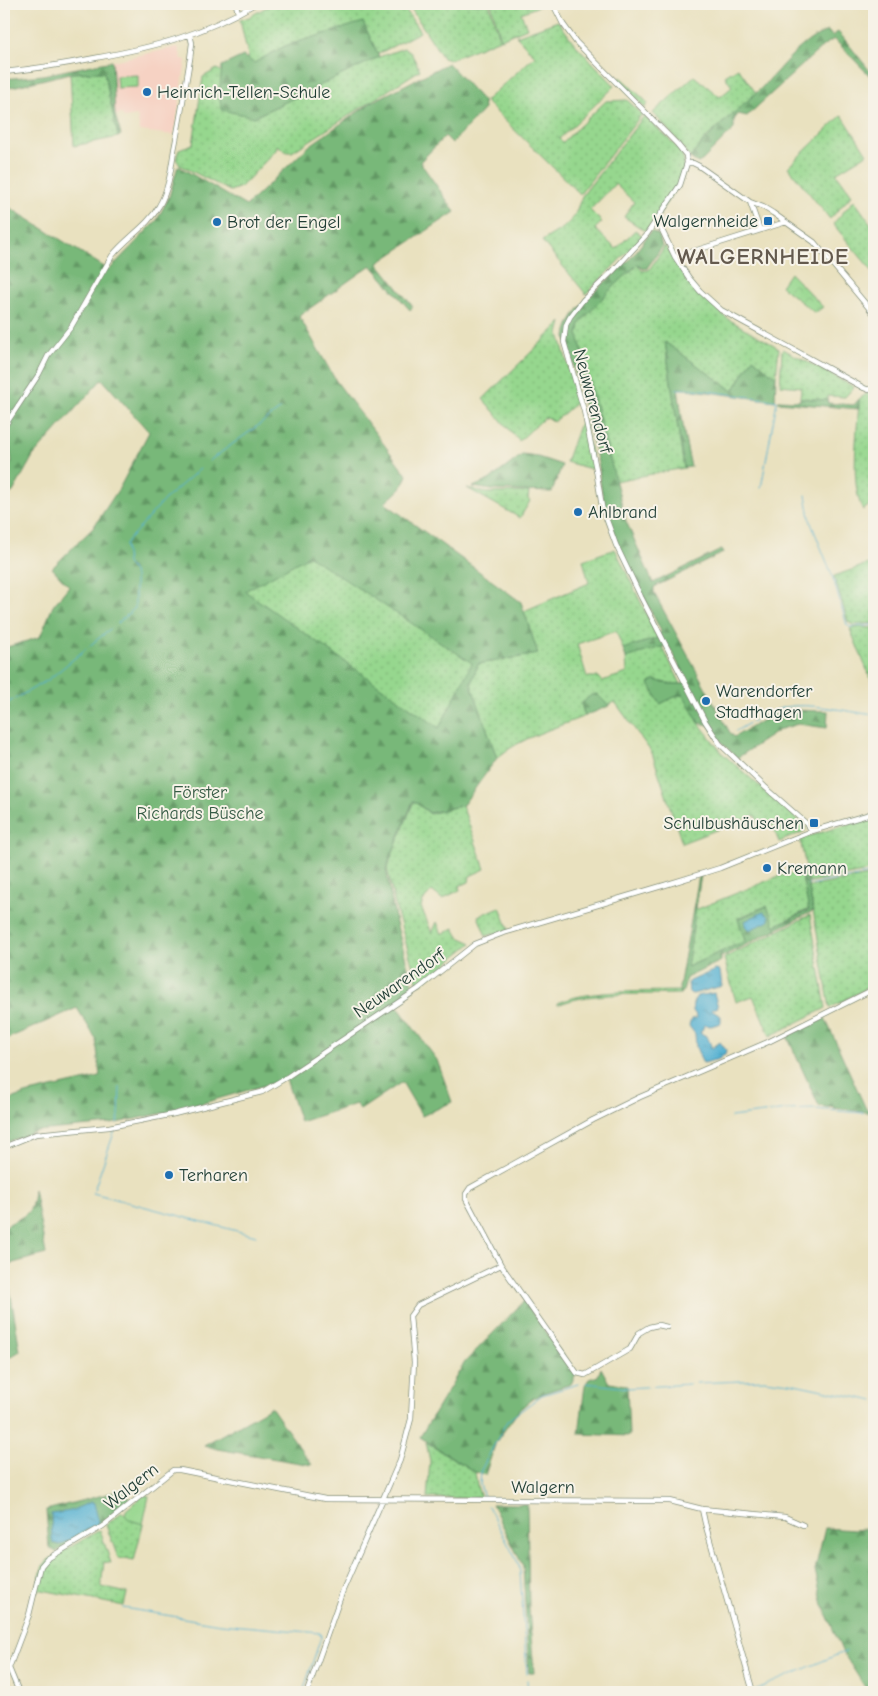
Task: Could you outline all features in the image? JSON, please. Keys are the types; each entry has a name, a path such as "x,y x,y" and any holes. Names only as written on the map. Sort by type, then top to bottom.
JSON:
{"street":[{"path":"236,4 238,13"},
{"path":"4,72 152,47 190,36 255,4"},
{"path":"553,4 563,24 576,42 677,144 686,155 687,163 693,163 698,166 750,202 763,207 814,242 874,314"},
{"path":"4,426 39,374 48,356 71,327 112,256 118,248 148,221 159,207 166,191 173,162 190,59 192,43 190,36"},
{"name":"Neuwarendorf","path":"687,163 680,185 656,222 613,272 583,300 570,317 564,342 584,412 602,507 616,546 641,597 705,721 720,744 764,787 808,825 812,831"},
{"path":"750,202 760,230"},
{"path":"656,222 659,224 675,257 689,278 721,310 864,388 869,390 874,387"},
{"path":"675,257 786,222"},
{"name":"Neuwarendorf","path":"4,1147 36,1134 112,1126 174,1114 262,1092 418,989 475,944 503,933 720,868 812,831 874,813"},
{"path":"668,1327 658,1325 649,1327 639,1333 630,1349 582,1376 577,1373 501,1265 466,1199 466,1194 470,1188 609,1112 768,1042 874,989"},
{"path":"307,1692 343,1590 400,1460 411,1419 414,1362 410,1316 418,1305 501,1265"},
{"name":"Walgern","path":"19,1692 9,1668 29,1616 38,1572 43,1562 103,1526 173,1470 326,1499 670,1501 702,1509 785,1517 803,1525"},
{"path":"702,1509 753,1692"}],"shaded area":[{"name":"Heinrich-Tellen-Schule","path":"178,47 182,59 186,60 174,135 140,131 137,116 124,118 122,114 115,115 112,61"}],"green space":[{"path":"272,4 402,4 420,32 378,54 363,23 285,46 254,63 249,60 240,20"},
{"path":"408,4 489,4 500,39 449,60 443,58"},
{"path":"491,4 544,4 521,13 527,28 501,39"},
{"path":"558,21 574,43 615,86 559,139 563,142 606,101 627,100 642,114 580,194 485,101 535,56 516,36"},
{"path":"363,22 379,57 254,117 222,110 219,97 222,66 243,56 254,63 285,46"},
{"path":"828,31 832,36 838,32 841,35 874,76 874,80 834,39 823,46 747,116 738,114 734,120 734,129 703,160 698,163 690,158 713,132 756,93 798,49 817,35"},
{"path":"404,48 410,51 420,70 292,152 287,152 277,145 276,150 241,187 230,191 180,165 176,159 179,149 193,144 203,77 217,69 222,72 219,96 254,117 379,57"},
{"path":"112,61 115,115 121,135 118,137 104,72 70,73 4,89 4,79 43,75"},
{"name":"Förster Richards Büsche","path":"448,63 483,101 484,109 452,143 445,136 420,162 455,212 378,263 413,307 410,310 371,265 299,316 336,381 407,475 402,487 385,503 521,602 538,654 478,664 471,684 497,758 463,805 430,813 413,801 386,869 396,923 414,989 395,1003 437,1060 452,1102 422,1116 402,1082 360,1110 356,1104 300,1122 286,1079 183,1109 111,1124 37,1131 4,1143 4,1102 25,1094 100,1077 96,1039 77,1008 4,1040 4,648 40,637 53,606 69,586 52,568 93,528 120,487 149,432 102,379 33,456 13,492 4,498 4,476 12,462 10,448 4,448 4,204 109,270 157,220 169,197 178,166 246,206 309,146 372,102","holes":["309,556 472,663 439,728 245,591"]},
{"path":"738,68 756,93 706,138 690,158 679,142 653,113 694,76 720,97 732,87 725,76"},
{"path":"104,72 118,137 74,146 70,73"},
{"path":"138,75 138,87 117,88 116,76"},
{"path":"620,77 648,103 645,108 618,80"},
{"path":"842,115 867,154 836,173 852,195 830,219 788,167"},
{"path":"644,116 669,139 682,155 684,163 683,172 672,194 647,230 624,217 634,202 615,184 590,210 602,222 595,229 616,249 635,230 643,236 586,294 542,241 563,228 574,217 582,196"},
{"path":"854,200 874,226 874,273 833,224"},
{"path":"651,231 659,235 662,247 647,268 643,269 638,264 608,292 580,323 578,335 626,521 653,583 721,550 723,551 723,553 654,587 654,593 734,737 772,715 789,710 828,711 827,728 798,724 781,729 737,758 722,743 709,725 699,723 684,696 679,695 660,704 649,684 654,680 669,684 683,684 686,679 668,645 626,658 623,649 658,638 661,631 630,572 606,510 601,489 599,467 566,336 569,325 583,304 630,259"},
{"path":"665,246 698,293 728,319 779,348 776,377 753,358 733,391 665,342 684,468 615,481 578,336 580,323 608,292 638,264 642,271 649,270"},
{"path":"790,273 823,307 815,313 781,286"},
{"path":"562,322 559,334 578,401 554,422 546,417 543,419 519,441 483,399"},
{"path":"665,342 733,391 753,358 776,377 775,401 678,388 691,467 684,468"},
{"path":"783,349 854,387 845,397 828,396 827,400 800,398 801,387 780,385"},
{"path":"868,393 874,397 874,502 863,510 856,486 855,456 859,399"},
{"path":"800,398 854,405 859,399 859,409 778,402 779,400 800,401"},
{"path":"581,420 583,420 595,470 566,462"},
{"path":"522,455 538,457 562,465 552,492 492,490 473,487 489,480"},
{"path":"467,488 487,493 529,492 528,499 530,501 520,518"},
{"path":"615,549 658,638 623,649 616,631 577,644 587,677 599,677 602,681 627,673 626,658 662,646 681,684 669,684 654,680 660,704 679,695 685,696 699,723 722,753 805,826 805,831 779,842 772,824 760,828 755,815 682,843 652,753 615,702 608,705 597,694 581,704 585,716 517,744 497,758 471,684 478,664 538,654 524,611 589,583 583,560"},
{"path":"309,555 473,663 439,728 244,591"},
{"path":"874,562 874,623 853,625 848,622 834,576"},
{"path":"859,627 874,628 874,687 850,629"},
{"path":"597,694 609,706 585,716 581,704 591,695"},
{"path":"414,801 430,814 462,805 485,869 470,876 469,882 459,886 460,890 442,899 432,891 423,901 421,907 432,933 437,922 442,934 454,928 459,937 472,943 421,984 417,981 396,909 387,868"},
{"path":"874,816 874,870 809,882 800,839"},
{"path":"806,871 813,911 721,957 721,961 686,978 683,992 680,994 679,988 699,876 701,875 687,967 745,941 738,919 767,906 775,926 809,910 801,872"},
{"path":"801,872 809,909 774,926 766,906 738,918 745,941 687,967 695,910 779,876"},
{"path":"874,875 874,984 830,1008 809,887"},
{"path":"500,907 509,930 486,936 478,916"},
{"path":"810,915 826,1008 770,1036 753,996 736,1002 724,958"},
{"path":"680,991 680,994 601,996 558,1005 557,1003 584,995 600,993"},
{"path":"825,1018 866,1109 874,1110 874,1113 819,1106 787,1036"},
{"path":"34,1189 46,1254 6,1265 20,1351 4,1361 4,1227 30,1210"},
{"path":"524,1301 576,1374 571,1384 546,1392 532,1399 519,1410 496,1442 485,1475 475,1472 420,1437 465,1362"},
{"path":"601,1368 609,1383 627,1385 629,1436 579,1434 585,1385 589,1379 598,1376"},
{"path":"271,1407 312,1465 217,1449 204,1445"},
{"path":"426,1442 475,1472 481,1498 427,1498 430,1461"},
{"path":"126,1489 129,1501 100,1524 56,1552 49,1547 46,1510"},
{"path":"144,1495 149,1496 143,1524 130,1520 125,1515 126,1510"},
{"path":"492,1504 527,1504 529,1609 534,1673 529,1673 523,1566"},
{"path":"122,1512 130,1520 143,1524 134,1561 118,1558 106,1525"},
{"path":"825,1528 854,1530 874,1528 874,1692 868,1692 842,1651 823,1605 815,1570"},
{"path":"100,1530 111,1563 104,1562 101,1587 127,1593 124,1606 37,1589 42,1567 48,1560"}],"water":[{"path":"763,912 769,916 769,921 749,930 745,926 745,921"},
{"path":"715,970 720,971 722,986 693,994 689,993 688,982"},
{"path":"714,993 718,1007 711,1010 721,1016 721,1023 711,1026 705,1025 700,1033 707,1036 712,1048 720,1042 726,1050 725,1054 719,1059 704,1063 696,1047 695,1034 689,1026 691,1019 697,1018 692,1006 697,996"},
{"path":"91,1502 94,1503 99,1523 60,1545 53,1543 51,1514 70,1511"}],"waterway":[{"path":"675,389 694,389 777,401 761,488"},
{"path":"209,461 281,409"},
{"path":"118,623 135,608 135,576 127,563 125,544 165,499 200,469"},
{"path":"806,495 811,523 832,575 847,625 850,627 874,625"},
{"path":"4,705 48,680 110,629"},
{"path":"736,731 759,718 785,707 806,706 874,715"},
{"path":"808,885 874,873"},
{"path":"117,1123 120,1087"},
{"path":"731,1117 788,1110 815,1109 863,1113"},
{"path":"115,1130 93,1193 256,1236"},
{"path":"696,1383 764,1380 790,1383 874,1401"},
{"path":"586,1383 628,1388 690,1384"},
{"path":"484,1497 480,1485 481,1470 507,1421 542,1395 578,1384"},
{"path":"488,1506 518,1563 527,1674"},
{"path":"123,1608 220,1624 320,1633 321,1637 303,1692"},
{"path":"755,1690 846,1651"},
{"path":"527,1680 528,1692"}],"place":[{"name":"Heinrich-Tellen-Schule","path":"147,92"},
{"name":"Walgernheide","path":"768,221"},
{"name":"Brot der Engel","path":"217,222"},
{"name":"Ahlbrand","path":"578,512"},
{"name":"Warendorfer Stadthagen","path":"706,701"},
{"name":"Schulbushäuschen","path":"814,823"},
{"name":"Kremann","path":"767,868"},
{"name":"Terharen","path":"169,1175"}],"district":[{"name":"WALGERNHEIDE","path":"763,256"}]}
